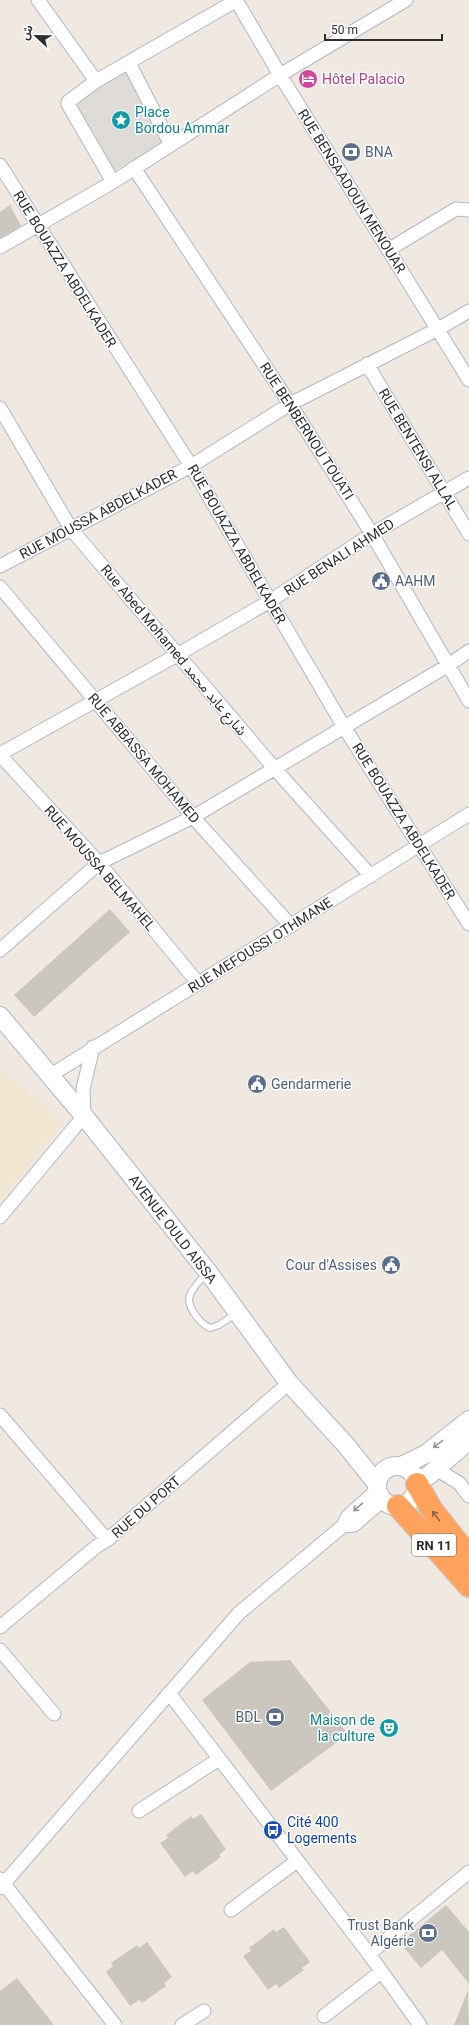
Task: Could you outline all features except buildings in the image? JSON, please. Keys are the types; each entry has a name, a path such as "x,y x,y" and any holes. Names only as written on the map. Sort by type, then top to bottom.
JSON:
{"highway":[{"name":"RN 11","path":"417,1482 432,1510 469,1557"},
{"name":"RN 11","path":"384,1495 469,1586"}],"main road":[{"name":"AVENUE OULD AISSA","path":"0,1016 84,1116 208,1272 289,1383 345,1444 384,1495"},
{"path":"345,1444 395,1467 408,1469 417,1482 415,1495 408,1503 384,1495 381,1474 395,1467 426,1454 469,1420"},
{"path":"417,1482 428,1476 469,1440"}],"street":[{"path":"38,0 96,81"},
{"path":"113,182 68,103 96,81 129,64 237,0"},
{"name":"RUE BENSAADOUN MENOUAR","path":"237,0 280,75 469,380"},
{"path":"0,247 113,182 280,75 406,0"},
{"path":"129,64 171,146"},
{"name":"RUE BOUAZZA ABDELKADER","path":"0,165 37,226 191,466 344,727 469,924"},
{"name":"RUE BENBERNOU TOUATI","path":"134,168 290,404 372,534 447,666 469,701"},
{"path":"388,250 456,209 469,210"},
{"name":"RUE MOUSSA ABDELKADER","path":"0,566 191,466 290,404 366,364 438,329 469,311"},
{"name":"RUE BENTENSI ALLAL","path":"366,364 469,534"},
{"name":"Rue Abed Mohamed شارع عابد محمد","path":"0,408 71,529 177,656 275,769 371,876"},
{"name":"RUE BENALI AHMED","path":"0,754 177,656 270,601 372,534 469,478"},
{"name":"RUE ABBASSA MOHAMED","path":"0,587 193,817 291,926"},
{"path":"0,950 99,863 193,817 447,666 469,650"},
{"name":"RUE MOUSSA BELMAHEL","path":"0,754 99,863 198,984"},
{"name":"RUE MEFOUSSI OTHMANE","path":"50,1075 469,814"},
{"path":"0,1217 84,1116 83,1089 93,1047"},
{"name":"RUE DU PORT","path":"0,1627 97,1546 107,1540 289,1383"},
{"path":"0,1415 107,1540"},
{"path":"436,1469 459,1484 469,1496"},
{"path":"115,2025 1,1883 239,1613 343,1526 348,1516 384,1495"},
{"path":"0,1650 54,1714"},
{"path":"169,1694 369,1954 420,2025"},
{"path":"139,1811 219,1759"},
{"path":"231,1910 297,1861"},
{"path":"369,1954 469,1872"},
{"path":"324,2016 381,1972"},
{"path":"182,2025 204,2011"}],"lane":[{"path":"208,1272 189,1294 189,1306 202,1324 210,1328 219,1325 237,1313"}],"shaded area":[{"name":"Place Bordou Ammar","path":"130,66 174,137 109,174 68,103"},
{"path":"0,1068 64,1121 0,1202"}],"place":[{"name":"Hôtel Palacio","path":"308,79"},
{"name":"Place Bordou Ammar","path":"121,120"},
{"name":"BNA","path":"351,152"},
{"name":"AAHM","path":"381,581"},
{"name":"Gendarmerie","path":"257,1084"},
{"name":"Cour d'Assises","path":"391,1265"},
{"name":"BDL","path":"275,1717"},
{"name":"Maison de la culture","path":"389,1728"},
{"name":"Cité 400 Logements","path":"273,1830"},
{"name":"Trust Bank Algérie","path":"428,1933"}]}
